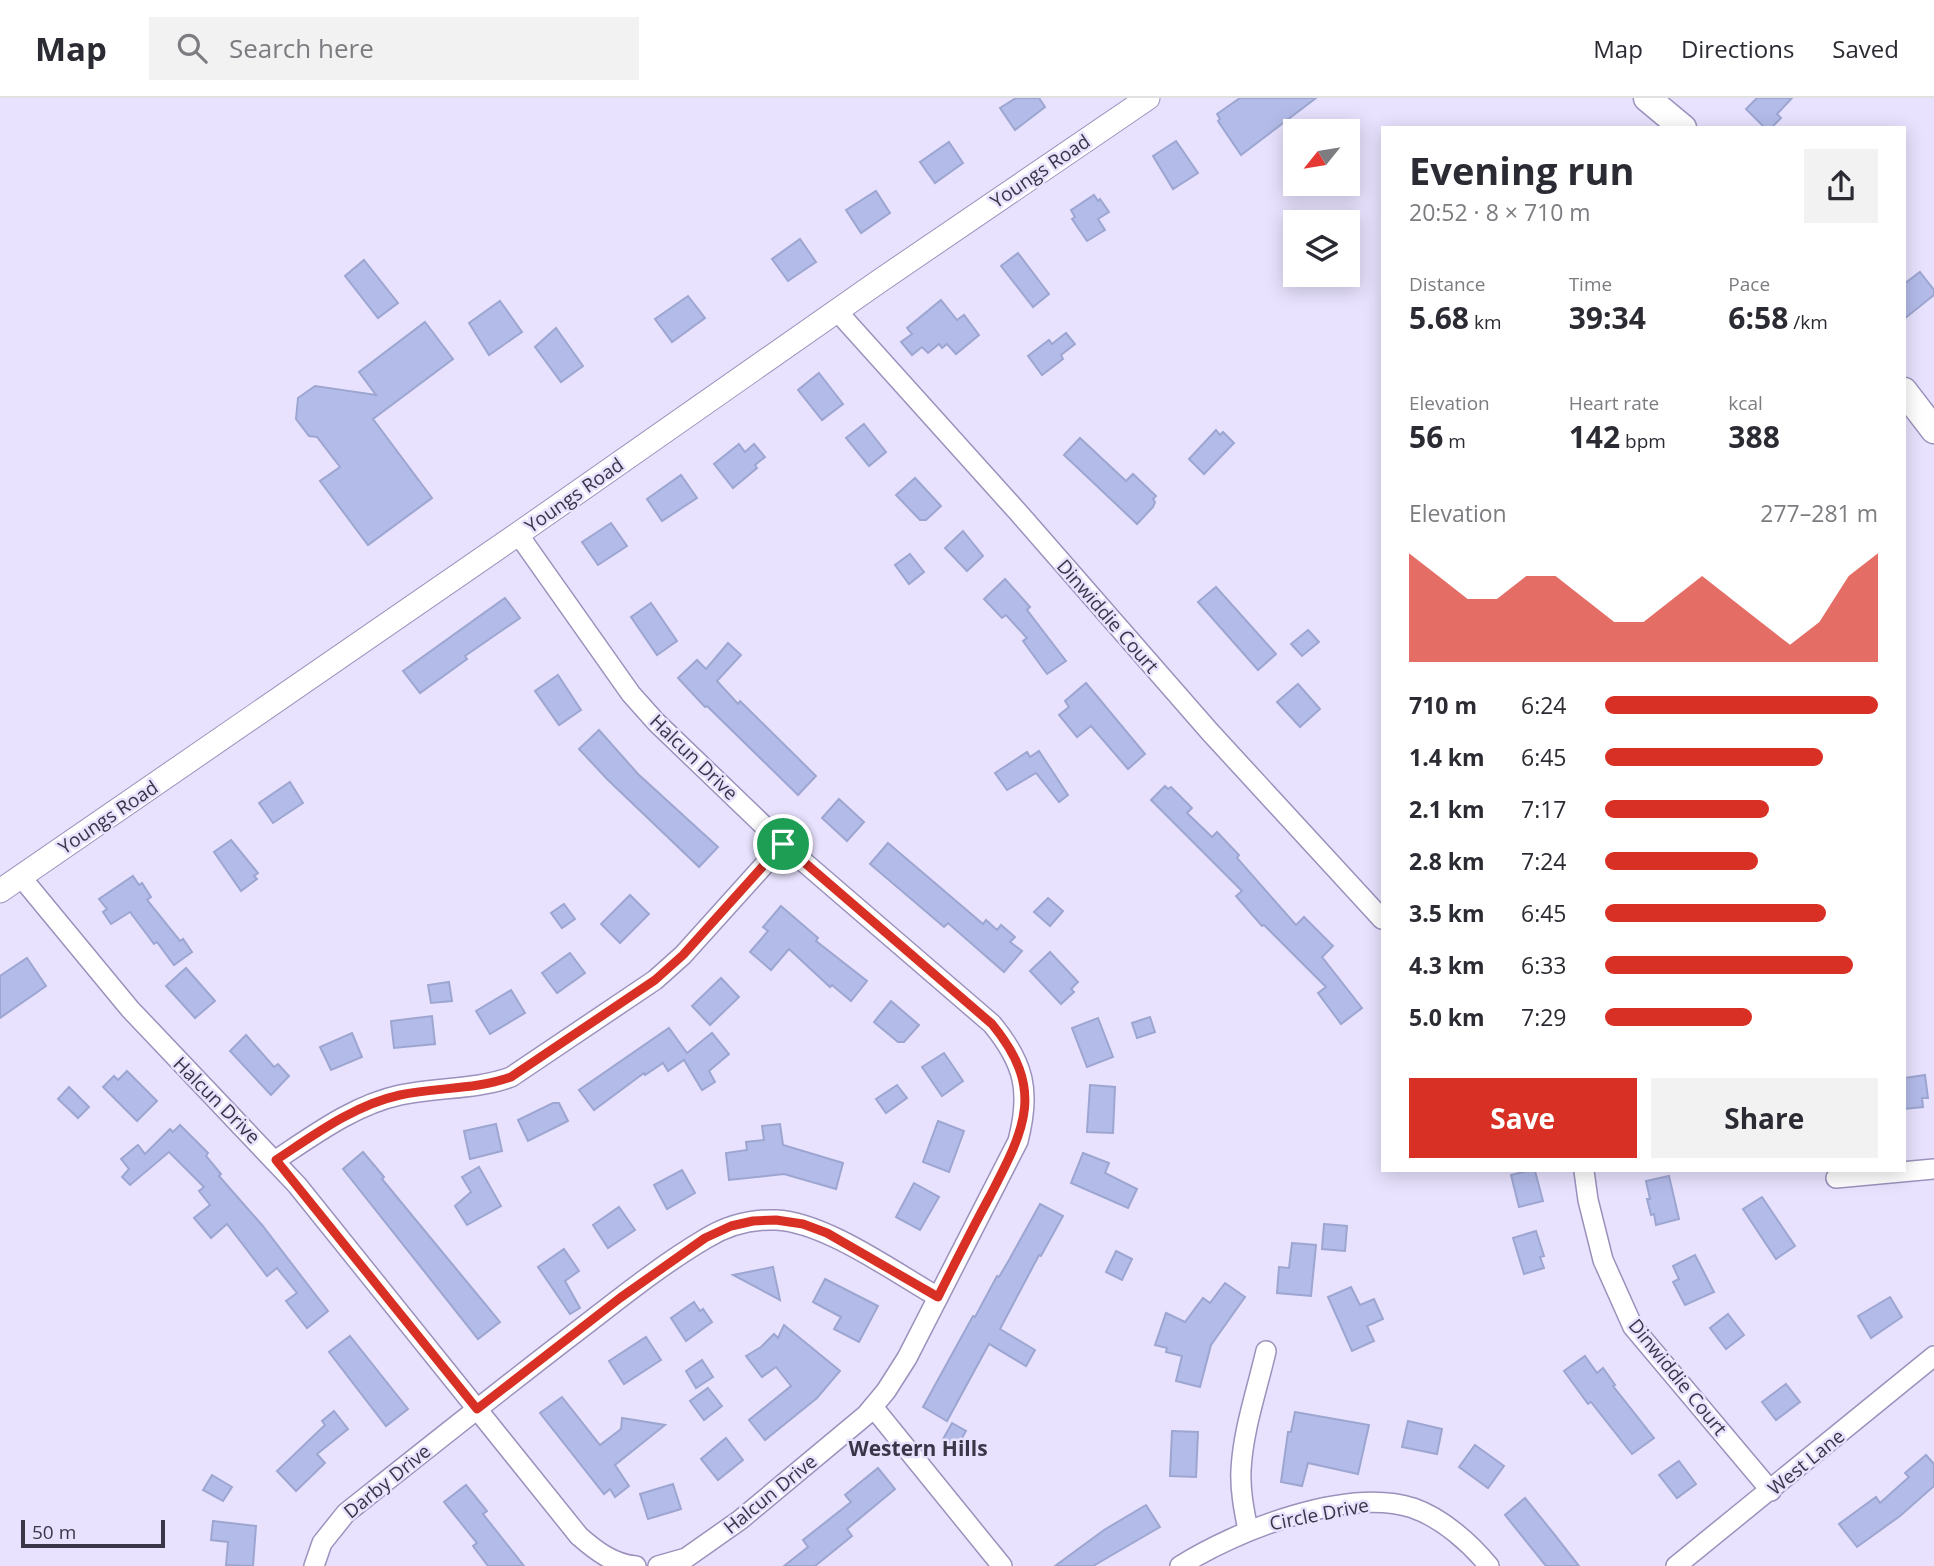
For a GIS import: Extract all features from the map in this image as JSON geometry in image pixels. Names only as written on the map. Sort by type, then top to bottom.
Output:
[{"type":"main road","points":[[1647,98],[1681,126]]},
{"type":"main road","points":[[1906,394],[1934,430]]},
{"type":"street","name":"Youngs Road","points":[[0,891],[1147,98]]},
{"type":"street","name":"Dinwiddie Court","points":[[836,311],[1017,511],[1210,732],[1381,918]]},
{"type":"street","name":"Halcun Drive","points":[[518,534],[631,694],[656,722],[783,844],[992,1024],[1007,1043],[1019,1064],[1023,1078],[1025,1102],[1018,1141],[887,1391],[873,1407],[711,1543],[686,1558],[658,1566]]},
{"type":"street","points":[[276,1160],[324,1128],[396,1096],[489,1084],[521,1071],[655,980],[683,955],[783,844]]},
{"type":"street","name":"Halcun Drive","points":[[21,877],[130,1009],[276,1160],[579,1536],[595,1551],[610,1559],[636,1566]]},
{"type":"street","points":[[1906,1172],[1934,1169]]},
{"type":"street","name":"Dinwiddie Court","points":[[1584,1172],[1603,1260],[1633,1327],[1771,1491]]},
{"type":"street","points":[[1836,1178],[1901,1172]]},
{"type":"street","name":"Darby Drive","points":[[314,1566],[322,1542],[345,1513],[620,1298],[705,1238],[742,1223],[776,1220],[803,1224],[827,1233],[938,1297]]},
{"type":"street","points":[[1248,1530],[1240,1472],[1243,1446],[1266,1351]]},
{"type":"street","name":"West Lane","points":[[1676,1566],[1934,1356]]},
{"type":"street","points":[[873,1407],[1002,1566]]},
{"type":"street","name":"Circle Drive","points":[[1180,1566],[1248,1530],[1281,1519],[1340,1506],[1378,1503],[1417,1509],[1441,1522],[1489,1566]]},
{"type":"building","points":[[1016,98],[1039,98],[1045,107],[1015,130],[1000,108]]},
{"type":"building","points":[[1240,98],[1316,98],[1288,119],[1283,119],[1283,123],[1241,155],[1218,121],[1220,119],[1217,114]]},
{"type":"building","points":[[1757,98],[1792,98],[1777,114],[1781,118],[1773,126],[1763,126],[1746,109]]},
{"type":"building","points":[[1176,141],[1198,173],[1173,189],[1153,156]]},
{"type":"building","points":[[949,142],[963,163],[935,183],[920,162]]},
{"type":"building","points":[[876,191],[890,213],[861,233],[846,210]]},
{"type":"building","points":[[1094,195],[1109,212],[1098,219],[1105,230],[1087,241],[1072,219],[1075,217],[1071,210]]},
{"type":"building","points":[[800,239],[816,262],[788,281],[772,259]]},
{"type":"building","points":[[1018,253],[1049,294],[1033,307],[1001,266]]},
{"type":"building","points":[[364,260],[398,303],[378,318],[345,276]]},
{"type":"building","points":[[1920,272],[1934,290],[1934,295],[1906,317],[1906,282]]},
{"type":"building","points":[[688,296],[705,318],[672,342],[655,319]]},
{"type":"building","points":[[941,300],[957,320],[964,315],[979,335],[956,354],[947,344],[942,348],[939,344],[928,353],[922,347],[912,355],[901,342],[912,334],[907,328]]},
{"type":"building","points":[[500,301],[522,332],[489,355],[469,323]]},
{"type":"building","points":[[425,322],[453,359],[373,419],[432,498],[368,545],[320,481],[340,467],[317,437],[309,436],[296,419],[298,398],[315,386],[376,395],[359,372]]},
{"type":"building","points":[[556,328],[583,366],[561,382],[535,347]]},
{"type":"building","points":[[1066,333],[1075,344],[1061,355],[1063,359],[1042,375],[1028,356],[1049,340],[1052,344]]},
{"type":"building","points":[[819,373],[843,404],[822,420],[798,390]]},
{"type":"building","points":[[864,424],[886,452],[869,466],[846,438]]},
{"type":"building","points":[[1216,430],[1220,435],[1223,432],[1234,443],[1204,474],[1189,459]]},
{"type":"building","points":[[1080,438],[1126,481],[1133,474],[1156,496],[1153,499],[1153,507],[1137,524],[1064,455]]},
{"type":"building","points":[[739,444],[745,452],[754,444],[765,457],[755,465],[757,468],[733,488],[714,464]]},
{"type":"building","points":[[681,475],[697,498],[662,521],[647,499]]},
{"type":"building","points":[[915,478],[941,506],[926,520],[920,520],[896,495]]},
{"type":"building","points":[[611,523],[627,546],[598,565],[582,542]]},
{"type":"building","points":[[963,531],[983,556],[967,571],[945,548]]},
{"type":"building","points":[[910,554],[924,572],[909,584],[895,565]]},
{"type":"building","points":[[1005,579],[1030,607],[1027,610],[1066,661],[1047,674],[1023,641],[1027,638],[1006,615],[1002,618],[984,599]]},
{"type":"building","points":[[1216,587],[1276,654],[1258,670],[1198,602]]},
{"type":"building","points":[[505,598],[520,618],[465,656],[467,659],[420,693],[403,671]]},
{"type":"building","points":[[651,603],[677,641],[657,655],[631,617]]},
{"type":"building","points":[[1308,630],[1319,642],[1302,656],[1291,644]]},
{"type":"building","points":[[728,643],[741,655],[717,681],[816,776],[798,795],[678,678],[697,660],[706,669]]},
{"type":"building","points":[[558,675],[581,710],[559,725],[535,691]]},
{"type":"building","points":[[1086,683],[1145,754],[1128,769],[1091,726],[1077,737],[1059,715],[1069,707],[1065,701]]},
{"type":"building","points":[[1298,684],[1320,709],[1300,727],[1277,702]]},
{"type":"building","points":[[599,730],[638,774],[718,847],[699,867],[579,749]]},
{"type":"building","points":[[1039,751],[1068,795],[1059,802],[1036,773],[1007,790],[995,773],[1027,752],[1030,757]]},
{"type":"building","points":[[290,782],[303,803],[273,823],[259,803]]},
{"type":"building","points":[[1165,786],[1168,789],[1171,787],[1192,808],[1187,813],[1212,837],[1217,832],[1239,855],[1237,858],[1296,925],[1304,917],[1333,946],[1322,957],[1362,1008],[1341,1024],[1318,993],[1326,987],[1264,925],[1262,926],[1236,896],[1242,891],[1151,800]]},
{"type":"building","points":[[839,799],[864,822],[847,841],[822,818]]},
{"type":"building","points":[[231,840],[258,873],[254,876],[257,879],[241,891],[214,852]]},
{"type":"building","points":[[888,843],[983,924],[986,920],[997,930],[1001,925],[1015,937],[1010,942],[1022,951],[1004,972],[948,923],[944,927],[870,864]]},
{"type":"building","points":[[133,876],[139,885],[142,883],[151,897],[147,900],[192,952],[174,965],[130,912],[111,924],[103,912],[107,909],[99,899]]},
{"type":"building","points":[[630,895],[649,914],[620,943],[601,924]]},
{"type":"building","points":[[1048,898],[1063,911],[1050,926],[1034,912]]},
{"type":"building","points":[[564,904],[575,919],[562,928],[551,913]]},
{"type":"building","points":[[781,906],[818,938],[816,941],[867,981],[851,1001],[832,985],[830,987],[789,949],[771,970],[750,952],[768,931],[763,927]]},
{"type":"building","points":[[1050,952],[1078,982],[1071,989],[1074,992],[1061,1004],[1030,971]]},
{"type":"building","points":[[570,953],[585,973],[557,993],[542,973]]},
{"type":"building","points":[[27,958],[46,986],[0,1018],[0,976]]},
{"type":"building","points":[[186,968],[215,1001],[195,1018],[166,986]]},
{"type":"building","points":[[721,978],[739,997],[710,1025],[692,1006]]},
{"type":"building","points":[[449,982],[452,1001],[431,1003],[428,985]]},
{"type":"building","points":[[511,990],[525,1013],[490,1034],[476,1011]]},
{"type":"building","points":[[891,1001],[919,1025],[904,1042],[898,1042],[874,1022]]},
{"type":"building","points":[[432,1016],[435,1044],[394,1048],[391,1021]]},
{"type":"building","points":[[1150,1017],[1155,1032],[1137,1038],[1132,1023]]},
{"type":"building","points":[[1098,1018],[1113,1057],[1087,1067],[1072,1028]]},
{"type":"building","points":[[669,1028],[687,1053],[712,1033],[729,1054],[709,1071],[715,1082],[702,1090],[684,1060],[668,1071],[663,1063],[645,1075],[644,1073],[594,1110],[579,1090]]},
{"type":"building","points":[[352,1033],[362,1057],[331,1070],[320,1047]]},
{"type":"building","points":[[246,1035],[274,1067],[278,1064],[289,1076],[271,1095],[230,1051]]},
{"type":"building","points":[[944,1053],[963,1081],[942,1096],[922,1067]]},
{"type":"building","points":[[127,1071],[157,1101],[137,1121],[103,1087],[114,1076],[118,1080]]},
{"type":"building","points":[[1925,1075],[1928,1098],[1922,1098],[1923,1107],[1906,1109],[1906,1078]]},
{"type":"building","points":[[897,1085],[907,1098],[886,1113],[876,1099]]},
{"type":"building","points":[[1090,1085],[1115,1087],[1113,1133],[1087,1132]]},
{"type":"building","points":[[69,1087],[89,1107],[78,1118],[58,1099]]},
{"type":"building","points":[[553,1103],[559,1103],[568,1121],[528,1141],[518,1120]]},
{"type":"building","points":[[938,1121],[964,1131],[949,1172],[923,1162]]},
{"type":"building","points":[[496,1124],[502,1151],[470,1159],[464,1131]]},
{"type":"building","points":[[780,1124],[783,1145],[843,1163],[836,1189],[784,1174],[729,1180],[726,1153],[747,1150],[746,1142],[764,1140],[762,1126]]},
{"type":"building","points":[[180,1125],[208,1153],[206,1156],[221,1174],[219,1176],[262,1225],[328,1311],[307,1328],[286,1301],[297,1293],[277,1268],[267,1276],[227,1224],[211,1238],[194,1218],[210,1205],[199,1191],[204,1187],[169,1152],[130,1185],[122,1177],[129,1169],[121,1159],[138,1145],[145,1154],[170,1129],[173,1132]]},
{"type":"building","points":[[363,1152],[384,1177],[382,1179],[500,1322],[478,1339],[343,1169]]},
{"type":"building","points":[[1083,1153],[1109,1163],[1105,1173],[1137,1189],[1128,1208],[1071,1183]]},
{"type":"building","points":[[479,1167],[501,1206],[467,1225],[455,1206],[471,1192],[462,1177]]},
{"type":"building","points":[[682,1170],[695,1193],[667,1209],[654,1185]]},
{"type":"building","points":[[1535,1172],[1543,1201],[1519,1207],[1511,1175]]},
{"type":"building","points":[[1669,1176],[1679,1219],[1656,1225],[1647,1199],[1650,1199],[1646,1181]]},
{"type":"building","points":[[914,1183],[939,1197],[920,1230],[896,1217]]},
{"type":"building","points":[[1762,1197],[1795,1246],[1776,1259],[1743,1209]]},
{"type":"building","points":[[1040,1204],[1063,1216],[1000,1329],[1035,1350],[1026,1366],[989,1344],[947,1421],[923,1407],[973,1316],[975,1317],[997,1276],[999,1277]]},
{"type":"building","points":[[619,1207],[635,1230],[608,1248],[593,1225]]},
{"type":"building","points":[[1324,1224],[1347,1226],[1345,1251],[1322,1249]]},
{"type":"building","points":[[1536,1231],[1544,1256],[1540,1257],[1544,1268],[1524,1274],[1513,1238]]},
{"type":"building","points":[[1292,1243],[1316,1245],[1311,1296],[1277,1293],[1279,1267],[1289,1268]]},
{"type":"building","points":[[564,1249],[579,1271],[565,1281],[580,1308],[570,1314],[538,1267]]},
{"type":"building","points":[[1116,1251],[1132,1259],[1122,1280],[1106,1272]]},
{"type":"building","points":[[1695,1255],[1714,1292],[1685,1305],[1673,1282],[1679,1279],[1673,1266]]},
{"type":"building","points":[[773,1267],[780,1300],[733,1275]]},
{"type":"building","points":[[825,1279],[878,1306],[859,1342],[834,1329],[841,1317],[813,1302]]},
{"type":"building","points":[[1225,1283],[1245,1297],[1211,1345],[1200,1387],[1176,1381],[1182,1356],[1166,1352],[1167,1348],[1155,1345],[1166,1313],[1185,1322],[1203,1298],[1210,1303]]},
{"type":"building","points":[[1351,1287],[1360,1305],[1374,1299],[1383,1319],[1367,1326],[1374,1341],[1352,1351],[1328,1297]]},
{"type":"building","points":[[1890,1297],[1902,1317],[1871,1338],[1858,1316]]},
{"type":"building","points":[[694,1302],[712,1322],[686,1341],[671,1318]]},
{"type":"building","points":[[1728,1314],[1744,1335],[1726,1349],[1710,1328]]},
{"type":"building","points":[[784,1325],[840,1371],[817,1398],[765,1440],[749,1420],[791,1386],[776,1367],[762,1377],[746,1356],[761,1347],[774,1334],[778,1338]]},
{"type":"building","points":[[350,1336],[408,1409],[386,1426],[329,1352]]},
{"type":"building","points":[[646,1337],[661,1360],[624,1384],[609,1361]]},
{"type":"building","points":[[1585,1356],[1597,1373],[1603,1368],[1615,1385],[1613,1386],[1654,1438],[1632,1454],[1591,1402],[1588,1404],[1564,1371]]},
{"type":"building","points":[[702,1360],[713,1377],[696,1388],[686,1371]]},
{"type":"building","points":[[1786,1384],[1800,1402],[1776,1420],[1762,1402]]},
{"type":"building","points":[[708,1388],[722,1406],[704,1420],[690,1401]]},
{"type":"building","points":[[562,1397],[600,1445],[621,1429],[622,1418],[665,1425],[615,1465],[629,1486],[615,1497],[610,1489],[604,1494],[540,1413]]},
{"type":"building","points":[[334,1411],[348,1429],[317,1454],[325,1463],[296,1491],[277,1471],[325,1425],[322,1421]]},
{"type":"building","points":[[1295,1412],[1369,1425],[1358,1474],[1308,1463],[1302,1486],[1281,1482],[1288,1432],[1291,1432]]},
{"type":"building","points":[[1408,1421],[1442,1429],[1437,1454],[1402,1447]]},
{"type":"building","points":[[952,1423],[966,1431],[957,1447],[943,1439]]},
{"type":"building","points":[[1172,1431],[1198,1432],[1196,1477],[1170,1476]]},
{"type":"building","points":[[726,1438],[743,1460],[718,1480],[701,1459]]},
{"type":"building","points":[[1475,1445],[1504,1466],[1488,1488],[1459,1467]]},
{"type":"building","points":[[1926,1455],[1934,1464],[1934,1486],[1900,1516],[1857,1547],[1839,1524],[1876,1497],[1880,1503],[1909,1477],[1905,1473]]},
{"type":"building","points":[[1679,1461],[1696,1484],[1677,1498],[1659,1475]]},
{"type":"building","points":[[878,1468],[895,1489],[847,1529],[852,1536],[815,1566],[784,1566],[808,1547],[803,1540],[851,1502],[845,1495]]},
{"type":"building","points":[[212,1475],[232,1487],[223,1501],[203,1490]]},
{"type":"building","points":[[673,1484],[681,1509],[648,1519],[640,1494]]},
{"type":"building","points":[[466,1485],[487,1511],[483,1514],[524,1566],[488,1566],[473,1546],[477,1543],[444,1502]]},
{"type":"building","points":[[1525,1498],[1579,1566],[1546,1566],[1505,1515]]},
{"type":"building","points":[[1146,1505],[1160,1527],[1093,1566],[1055,1566],[1104,1530]]},
{"type":"building","points":[[213,1521],[256,1526],[253,1566],[226,1565],[228,1542],[211,1540]]},
{"type":"district","name":"Western Hills","points":[[918,1449]]},
{"type":"route","points":[[783,844],[992,1024],[1019,1064],[1025,1102],[1018,1141],[938,1297],[827,1233],[803,1224],[776,1220],[731,1226],[705,1238],[620,1298],[477,1409],[276,1160],[324,1128],[362,1108],[396,1096],[471,1087],[511,1077],[655,980],[683,955],[783,844]]}]
